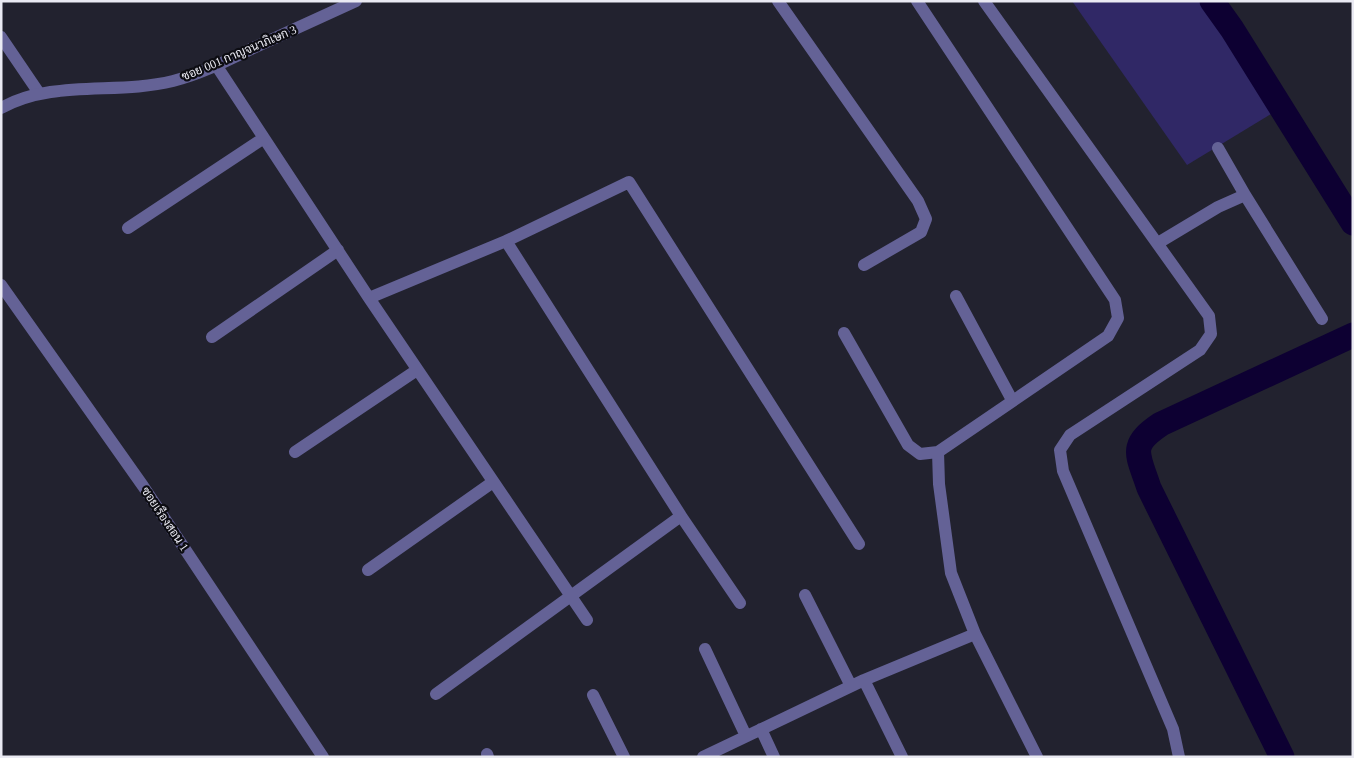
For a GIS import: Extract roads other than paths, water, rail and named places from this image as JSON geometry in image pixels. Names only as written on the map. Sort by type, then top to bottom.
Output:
[{"type":"street","name":"ซอย 001 กาญจนาภิเษก 3","points":[[1,108],[14,101],[39,93],[173,81],[216,65],[356,1]]},
{"type":"street","points":[[778,1],[918,201],[926,218],[920,232],[864,265]]},
{"type":"street","points":[[844,333],[908,445],[920,454],[938,452],[1108,336],[1118,318],[1116,300],[917,1]]},
{"type":"street","points":[[984,1],[1209,316],[1211,334],[1200,350],[1070,435],[1060,450],[1063,471],[1173,729],[1179,757]]},
{"type":"street","points":[[1,37],[39,93]]},
{"type":"street","points":[[216,65],[369,298],[586,620]]},
{"type":"street","points":[[128,228],[264,138]]},
{"type":"street","points":[[1218,148],[1322,319]]},
{"type":"street","points":[[369,298],[506,241],[629,182],[859,544]]},
{"type":"street","points":[[1158,244],[1218,208],[1245,195]]},
{"type":"street","points":[[506,241],[681,516],[740,603]]},
{"type":"street","points":[[212,337],[338,250]]},
{"type":"street","name":"ซอยเรืองสอน 1","points":[[1,286],[143,486],[323,757]]},
{"type":"street","points":[[956,296],[1012,400]]},
{"type":"street","points":[[295,452],[417,370]]},
{"type":"street","points":[[938,452],[938,484],[952,573],[975,634],[1037,757]]},
{"type":"street","points":[[368,570],[493,482]]},
{"type":"street","points":[[436,694],[681,516]]},
{"type":"street","points":[[805,595],[851,686]]},
{"type":"street","points":[[703,757],[864,680],[975,634]]},
{"type":"street","points":[[705,649],[746,736]]},
{"type":"street","points":[[864,680],[902,757]]},
{"type":"street","points":[[593,695],[624,757]]},
{"type":"street","points":[[761,729],[774,757]]},
{"type":"waterway","points":[[1212,1],[1232,29],[1353,223]]},
{"type":"waterway","points":[[1282,757],[1149,488],[1138,452],[1144,438],[1161,424],[1353,335]]}]
